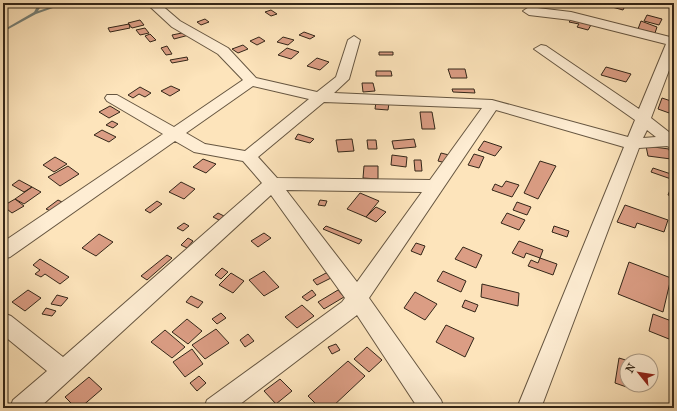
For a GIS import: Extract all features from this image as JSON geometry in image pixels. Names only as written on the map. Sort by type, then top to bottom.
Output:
[{"type":"street","points":[[152,3],[176,24],[223,51],[250,81],[319,97],[492,104],[633,144],[672,142]]},
{"type":"street","points":[[529,11],[571,16],[674,41],[529,408]]},
{"type":"street","points":[[248,157],[342,79],[354,40]]},
{"type":"street","points":[[541,49],[643,119],[672,142]]},
{"type":"street","points":[[3,252],[250,81]]},
{"type":"street","points":[[112,98],[200,148],[248,157],[272,184],[357,298],[432,408]]},
{"type":"street","points":[[216,408],[350,308],[492,104]]},
{"type":"street","points":[[22,408],[272,184],[435,186]]},
{"type":"street","points":[[3,322],[64,371]]},
{"type":"building","points":[[614,4],[625,6],[623,10],[612,7]]},
{"type":"building","points":[[271,10],[277,14],[271,16],[265,12]]},
{"type":"building","points":[[647,15],[662,19],[659,25],[644,21]]},
{"type":"building","points":[[205,19],[209,22],[201,25],[197,22]]},
{"type":"building","points":[[140,20],[144,25],[132,28],[128,23]]},
{"type":"building","points":[[571,20],[591,25],[588,30],[577,27],[579,24],[569,22]]},
{"type":"building","points":[[641,21],[657,27],[655,33],[638,29]]},
{"type":"building","points":[[129,24],[130,28],[110,32],[108,28]]},
{"type":"building","points":[[145,28],[149,33],[140,35],[136,30]]},
{"type":"building","points":[[187,32],[189,35],[174,39],[172,35]]},
{"type":"building","points":[[304,32],[315,36],[310,39],[299,35]]},
{"type":"building","points":[[150,34],[156,40],[150,42],[145,36]]},
{"type":"building","points":[[259,37],[265,41],[257,45],[250,41]]},
{"type":"building","points":[[283,37],[294,40],[288,45],[277,42]]},
{"type":"building","points":[[243,45],[248,49],[238,53],[232,49]]},
{"type":"building","points":[[167,46],[172,54],[166,55],[161,48]]},
{"type":"building","points":[[287,48],[299,52],[291,59],[278,55]]},
{"type":"building","points":[[379,52],[393,52],[393,55],[379,55]]},
{"type":"building","points":[[187,57],[188,60],[172,63],[170,60]]},
{"type":"building","points":[[317,58],[329,62],[320,70],[307,66]]},
{"type":"building","points":[[606,67],[631,74],[626,82],[601,75]]},
{"type":"building","points":[[448,69],[465,69],[467,78],[451,78]]},
{"type":"building","points":[[376,71],[391,71],[392,76],[376,76]]},
{"type":"building","points":[[362,83],[373,83],[375,91],[363,92]]},
{"type":"building","points":[[171,86],[180,90],[170,96],[161,91]]},
{"type":"building","points":[[140,87],[151,93],[145,97],[139,94],[133,98],[128,95]]},
{"type":"building","points":[[452,89],[474,89],[475,93],[453,92]]},
{"type":"building","points":[[662,98],[674,102],[672,114],[658,109]]},
{"type":"building","points":[[376,102],[389,103],[388,110],[375,109]]},
{"type":"building","points":[[110,106],[120,112],[109,118],[99,112]]},
{"type":"building","points":[[420,112],[432,112],[435,129],[422,129]]},
{"type":"building","points":[[112,121],[118,124],[113,128],[106,125]]},
{"type":"building","points":[[102,130],[116,137],[109,142],[94,135]]},
{"type":"building","points":[[298,134],[314,139],[310,143],[295,139]]},
{"type":"building","points":[[352,139],[354,151],[338,152],[336,140]]},
{"type":"building","points":[[414,139],[416,147],[394,149],[392,141]]},
{"type":"building","points":[[367,140],[376,140],[377,149],[368,149]]},
{"type":"building","points":[[484,141],[502,147],[495,156],[478,150]]},
{"type":"building","points":[[646,146],[669,149],[671,159],[648,156]]},
{"type":"building","points":[[441,153],[449,155],[446,163],[438,161]]},
{"type":"building","points":[[474,154],[484,157],[479,168],[468,165]]},
{"type":"building","points":[[392,155],[407,157],[406,167],[391,165]]},
{"type":"building","points":[[55,157],[67,164],[54,172],[43,165]]},
{"type":"building","points":[[203,159],[216,164],[206,173],[193,167]]},
{"type":"building","points":[[414,160],[421,160],[422,171],[415,171]]},
{"type":"building","points":[[540,161],[556,166],[538,199],[524,193]]},
{"type":"building","points":[[68,166],[79,174],[60,186],[48,177]]},
{"type":"building","points":[[364,166],[378,166],[378,179],[363,178]]},
{"type":"building","points":[[653,168],[674,175],[674,180],[651,172]]},
{"type":"building","points":[[19,180],[32,187],[24,192],[12,185]]},
{"type":"building","points":[[674,180],[674,197],[668,195]]},
{"type":"building","points":[[506,181],[519,185],[512,197],[492,190],[495,184],[502,187]]},
{"type":"building","points":[[181,182],[195,189],[184,199],[169,192]]},
{"type":"building","points":[[32,187],[41,192],[24,204],[15,199]]},
{"type":"building","points":[[360,193],[379,201],[366,217],[347,209]]},
{"type":"building","points":[[15,199],[24,206],[12,213],[3,206]]},
{"type":"building","points":[[58,200],[64,203],[53,212],[46,209]]},
{"type":"building","points":[[320,200],[327,201],[325,206],[318,205]]},
{"type":"building","points":[[157,201],[162,204],[150,213],[145,210]]},
{"type":"building","points":[[517,202],[531,207],[527,215],[513,210]]},
{"type":"building","points":[[625,205],[668,220],[664,232],[637,223],[635,228],[617,222]]},
{"type":"building","points":[[376,207],[386,212],[376,222],[366,217]]},
{"type":"building","points":[[218,213],[224,216],[219,220],[213,217]]},
{"type":"building","points":[[507,213],[525,220],[519,230],[501,223]]},
{"type":"building","points":[[184,223],[189,226],[183,231],[177,228]]},
{"type":"building","points":[[326,226],[362,240],[359,244],[323,229]]},
{"type":"building","points":[[554,226],[569,231],[567,237],[552,232]]},
{"type":"building","points":[[264,233],[271,238],[258,247],[251,241]]},
{"type":"building","points":[[99,234],[113,242],[96,256],[82,248]]},
{"type":"building","points":[[188,238],[193,241],[187,248],[181,245]]},
{"type":"building","points":[[519,241],[543,250],[540,258],[526,253],[524,258],[512,253]]},
{"type":"building","points":[[416,243],[425,246],[421,255],[411,251]]},
{"type":"building","points":[[463,247],[482,255],[476,268],[455,259]]},
{"type":"building","points":[[167,255],[172,258],[147,280],[141,276]]},
{"type":"building","points":[[540,258],[557,264],[553,275],[528,266],[531,260],[538,263]]},
{"type":"building","points":[[40,259],[69,277],[60,284],[45,274],[41,277],[35,274],[40,270],[33,265]]},
{"type":"building","points":[[629,262],[671,278],[663,312],[618,294]]},
{"type":"building","points":[[222,268],[228,272],[221,279],[215,275]]},
{"type":"building","points":[[264,271],[279,287],[264,296],[249,280]]},
{"type":"building","points":[[443,271],[466,281],[461,292],[437,281]]},
{"type":"building","points":[[231,273],[244,281],[233,293],[219,285]]},
{"type":"building","points":[[326,273],[331,278],[317,285],[313,280]]},
{"type":"building","points":[[482,284],[519,293],[518,306],[481,297]]},
{"type":"building","points":[[28,290],[41,298],[25,311],[12,302]]},
{"type":"building","points":[[312,290],[316,295],[307,301],[302,297]]},
{"type":"building","points":[[338,290],[344,297],[324,309],[318,302]]},
{"type":"building","points":[[415,292],[437,304],[425,320],[404,308]]},
{"type":"building","points":[[57,295],[68,298],[61,306],[51,304]]},
{"type":"building","points":[[191,296],[203,302],[198,308],[186,302]]},
{"type":"building","points":[[465,300],[478,305],[475,312],[462,307]]},
{"type":"building","points":[[302,305],[314,316],[297,328],[285,317]]},
{"type":"building","points":[[46,308],[56,311],[52,316],[42,314]]},
{"type":"building","points":[[221,313],[226,318],[217,324],[212,319]]},
{"type":"building","points":[[653,314],[674,322],[674,341],[649,331]]},
{"type":"building","points":[[187,319],[202,331],[188,344],[172,332]]},
{"type":"building","points":[[446,325],[474,338],[465,357],[436,342]]},
{"type":"building","points":[[216,329],[229,343],[205,359],[192,345]]},
{"type":"building","points":[[165,330],[185,347],[172,358],[151,342]]},
{"type":"building","points":[[248,334],[254,341],[245,347],[240,340]]},
{"type":"building","points":[[336,344],[340,350],[332,354],[328,347]]},
{"type":"building","points":[[367,347],[382,360],[369,372],[354,359]]},
{"type":"building","points":[[192,349],[203,364],[185,377],[173,362]]},
{"type":"building","points":[[619,358],[619,384],[615,383]]},
{"type":"building","points":[[348,361],[365,376],[331,408],[320,408],[308,396]]},
{"type":"building","points":[[199,376],[206,383],[197,391],[190,383]]},
{"type":"building","points":[[89,377],[102,389],[80,408],[76,408],[65,397]]},
{"type":"building","points":[[280,379],[292,391],[276,404],[264,391]]},
{"type":"waterway","points":[[35,13],[41,3]]},
{"type":"waterway","points":[[35,13],[65,3]]},
{"type":"waterway","points":[[3,31],[35,13]]}]
